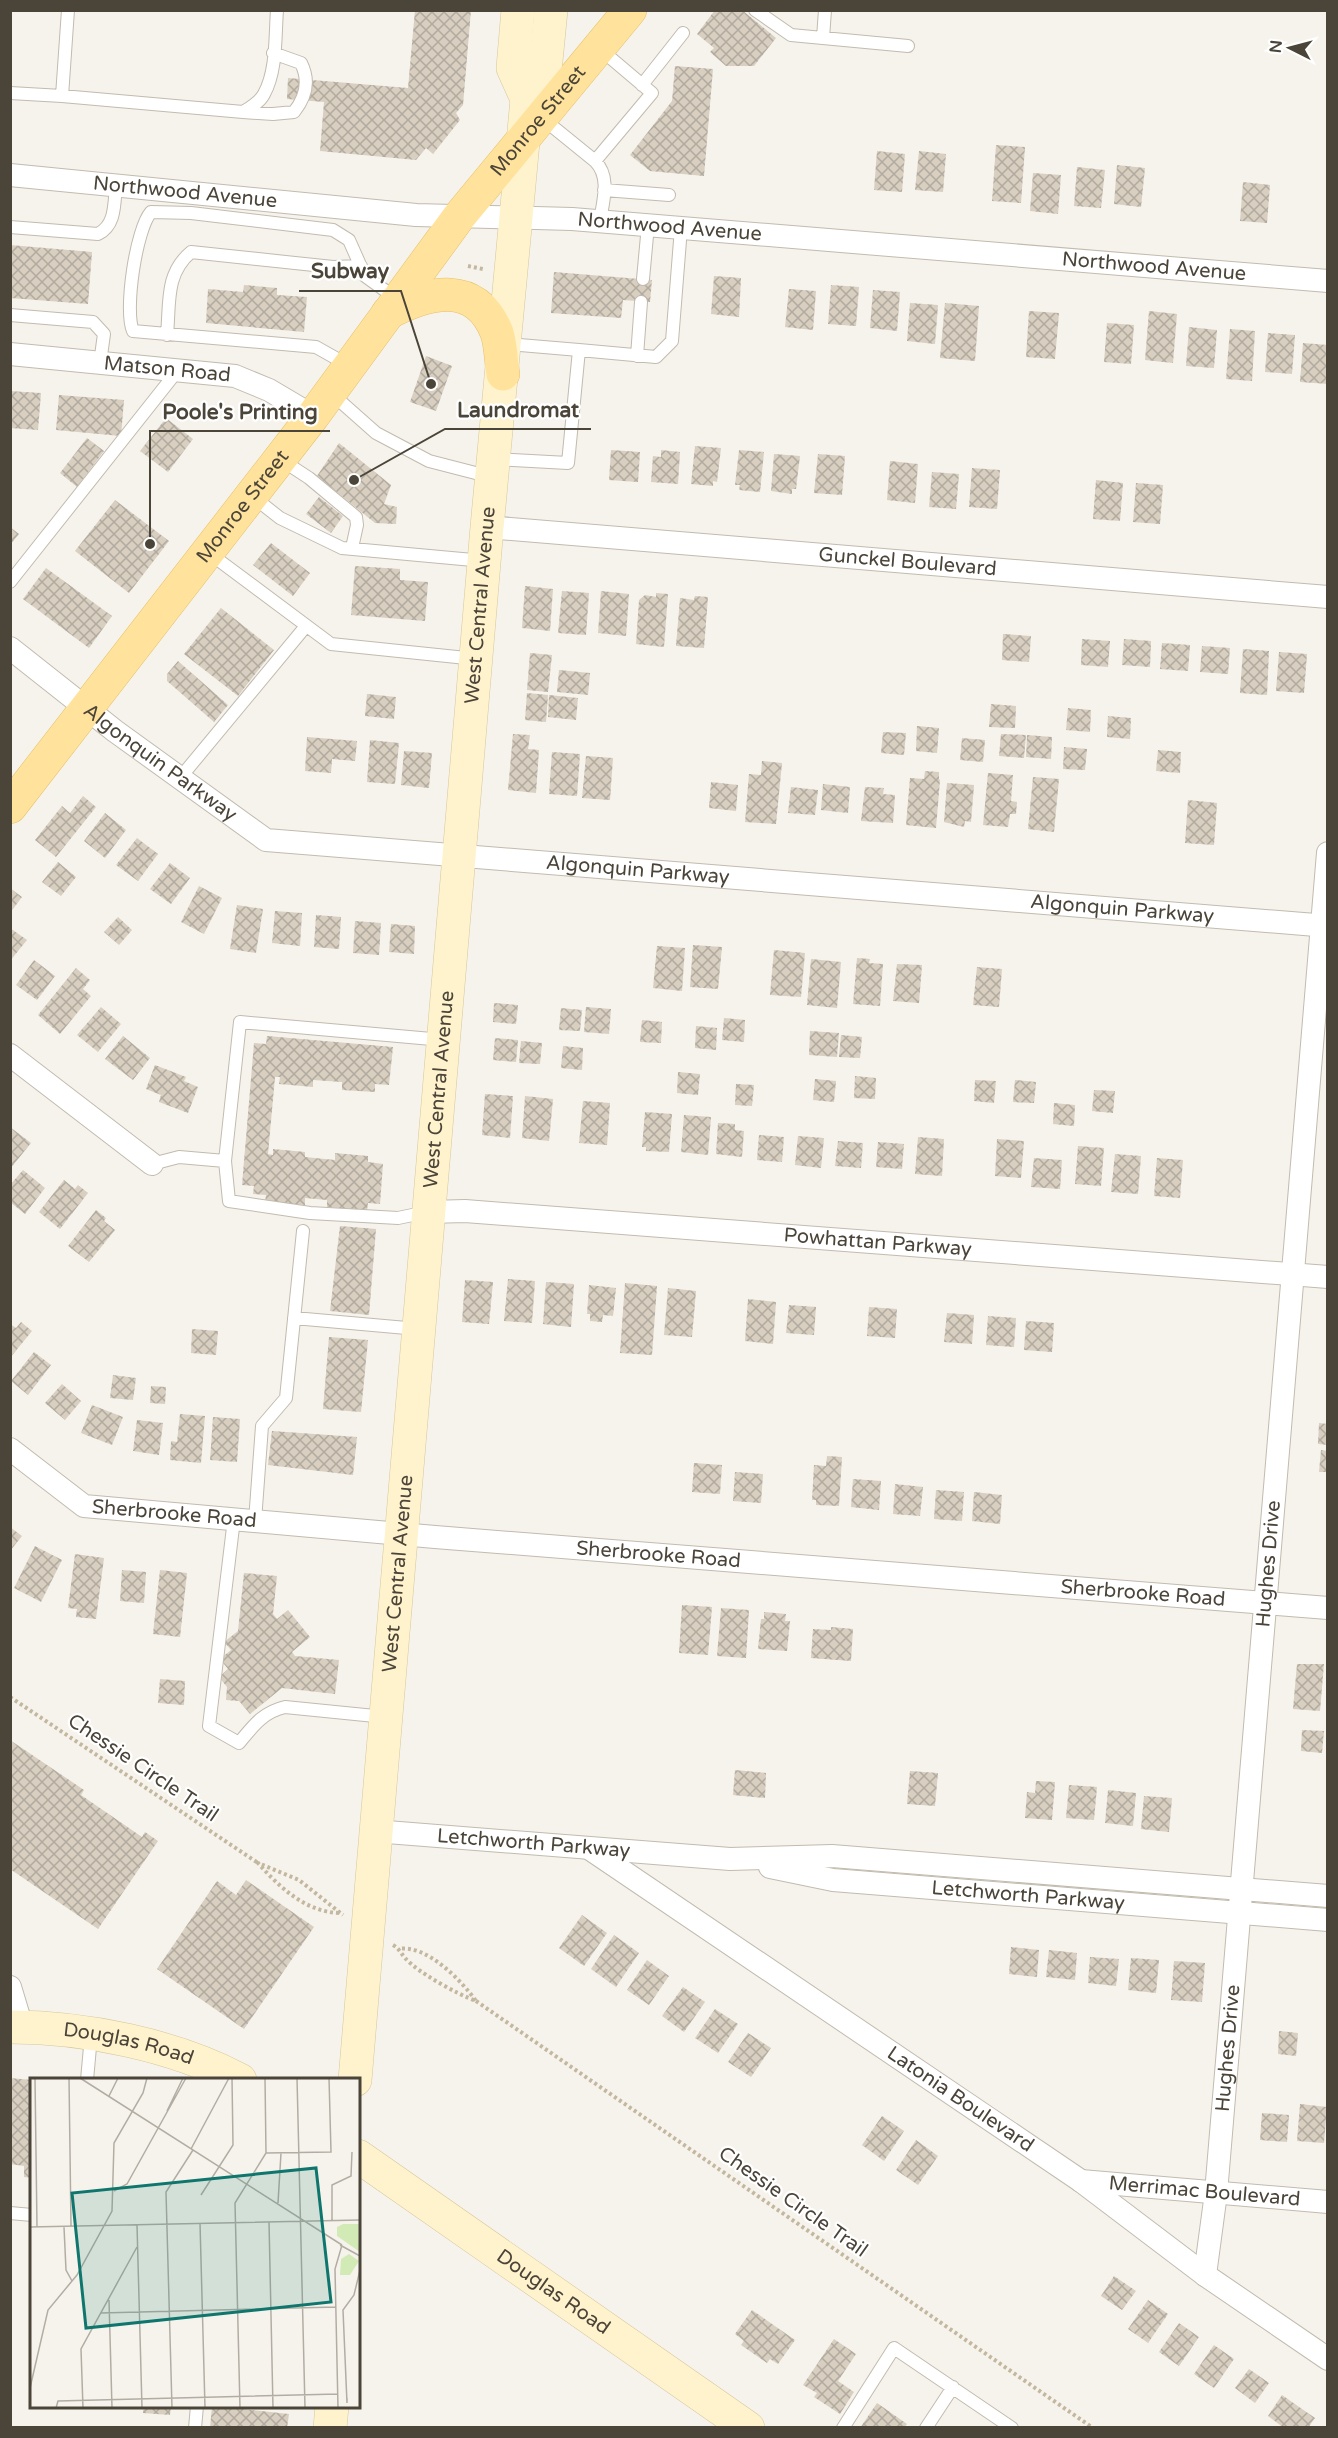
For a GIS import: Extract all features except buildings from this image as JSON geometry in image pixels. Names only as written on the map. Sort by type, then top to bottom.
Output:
[{"type":"main road","name":"West Central Avenue","points":[[518,10],[513,68],[531,120]]},
{"type":"main road","name":"West Central Avenue","points":[[355,2078],[353,1921],[374,1832],[493,468],[517,219],[531,120],[545,70],[551,10]]},
{"type":"main road","name":"Monroe Street","points":[[10,807],[88,709],[350,366],[531,120],[599,49],[630,10]]},
{"type":"main road","points":[[393,307],[429,297],[456,294],[465,297],[487,314],[497,334],[504,359]]},
{"type":"main road","name":"Douglas Road","points":[[16,2027],[91,2035],[186,2055],[211,2064],[238,2078]]},
{"type":"main road","name":"Douglas Road","points":[[360,2157],[748,2427]]},
{"type":"main road","points":[[330,2427],[332,2408]]},
{"type":"street","name":"Northwood Avenue","points":[[10,175],[271,200],[297,205],[458,218],[600,221],[1328,281]]},
{"type":"street","name":"Matson Road","points":[[10,354],[235,375],[269,390],[321,404]]},
{"type":"street","name":"Gunckel Boulevard","points":[[488,527],[1328,597]]},
{"type":"street","name":"Algonquin Parkway","points":[[10,648],[88,709],[266,840],[1325,926]]},
{"type":"street","name":"Hughes Drive","points":[[1205,2275],[1216,2193],[1291,1274],[1325,926],[1328,853]]},
{"type":"street","points":[[10,1055],[152,1164]]},
{"type":"street","name":"Powhattan Parkway","points":[[429,1212],[465,1211],[1328,1277]]},
{"type":"street","name":"Sherbrooke Road","points":[[10,1449],[84,1506],[1328,1608]]},
{"type":"street","name":"Letchworth Parkway","points":[[374,1832],[730,1859],[832,1856],[1328,1896]]},
{"type":"street","name":"Latonia Boulevard","points":[[588,1848],[1081,2181],[1205,2275],[1328,2359]]},
{"type":"street","name":"Letchworth Parkway","points":[[730,1859],[833,1880],[1328,1920]]},
{"type":"street","points":[[10,1987],[16,2027]]},
{"type":"street","name":"Merrimac Boulevard","points":[[1081,2181],[1328,2202]]},
{"type":"lane","points":[[62,96],[68,10]]},
{"type":"lane","points":[[243,112],[255,105],[264,94],[271,73],[277,10]]},
{"type":"lane","points":[[755,10],[791,35],[908,46]]},
{"type":"lane","points":[[772,10],[778,28]]},
{"type":"lane","points":[[823,38],[825,10]]},
{"type":"lane","points":[[642,85],[683,33]]},
{"type":"lane","points":[[595,161],[652,93],[599,49]]},
{"type":"lane","points":[[10,93],[243,112],[273,114],[294,112],[304,100],[305,72],[301,63],[273,53]]},
{"type":"lane","points":[[531,120],[595,161],[603,169],[604,190],[600,221]]},
{"type":"lane","points":[[10,227],[98,234],[112,223],[116,185]]},
{"type":"lane","points":[[604,190],[669,195]]},
{"type":"lane","points":[[350,366],[316,347],[133,331],[129,321],[138,242],[146,218],[151,212],[191,213],[333,230],[349,240],[365,276],[393,307]]},
{"type":"lane","points":[[643,279],[648,225]]},
{"type":"lane","points":[[504,359],[579,350],[656,357],[672,341],[681,228]]},
{"type":"lane","points":[[167,335],[172,278],[180,261],[191,252],[333,267],[361,266]]},
{"type":"lane","points":[[637,356],[641,302]]},
{"type":"lane","points":[[10,315],[93,322],[104,334],[100,363]]},
{"type":"lane","points":[[321,404],[429,461],[493,468],[568,463],[579,350]]},
{"type":"lane","points":[[10,582],[178,370]]},
{"type":"lane","points":[[279,459],[309,478],[356,517],[357,525],[352,548]]},
{"type":"lane","points":[[252,495],[280,518],[342,548],[485,561]]},
{"type":"lane","points":[[208,552],[331,644],[477,659]]},
{"type":"lane","points":[[180,778],[306,626]]},
{"type":"lane","points":[[429,1212],[398,1218],[310,1213],[248,1206],[229,1201],[225,1161],[240,1022],[444,1041]]},
{"type":"lane","points":[[152,1164],[179,1157],[225,1161]]},
{"type":"lane","points":[[303,1231],[286,1398],[262,1426],[209,1726],[238,1743],[262,1716],[272,1710],[285,1707],[385,1717]]},
{"type":"lane","points":[[294,1318],[418,1329]]},
{"type":"lane","points":[[87,2078],[91,2035]]},
{"type":"lane","points":[[10,2214],[30,2215]]},
{"type":"lane","points":[[843,2427],[894,2348],[1012,2427]]},
{"type":"lane","points":[[926,2427],[953,2388]]},
{"type":"lane","points":[[195,2427],[197,2408]]},
{"type":"path","points":[[468,266],[483,269]]},
{"type":"path","name":"Chessie Circle Trail","points":[[10,1697],[258,1863],[300,1880],[353,1921],[399,1949],[405,1959],[456,1993],[476,2001],[1093,2427]]},
{"type":"path","name":"Chessie Circle Trail","points":[[258,1863],[278,1885],[290,1894],[314,1908],[353,1921]]},
{"type":"path","name":"Chessie Circle Trail","points":[[399,1949],[411,1947],[423,1953],[446,1969],[476,2001]]},
{"type":"place","name":"Subway","points":[[431,384]]},
{"type":"place","name":"Laundromat","points":[[354,480]]},
{"type":"place","name":"Poole's Printing","points":[[150,544]]}]
